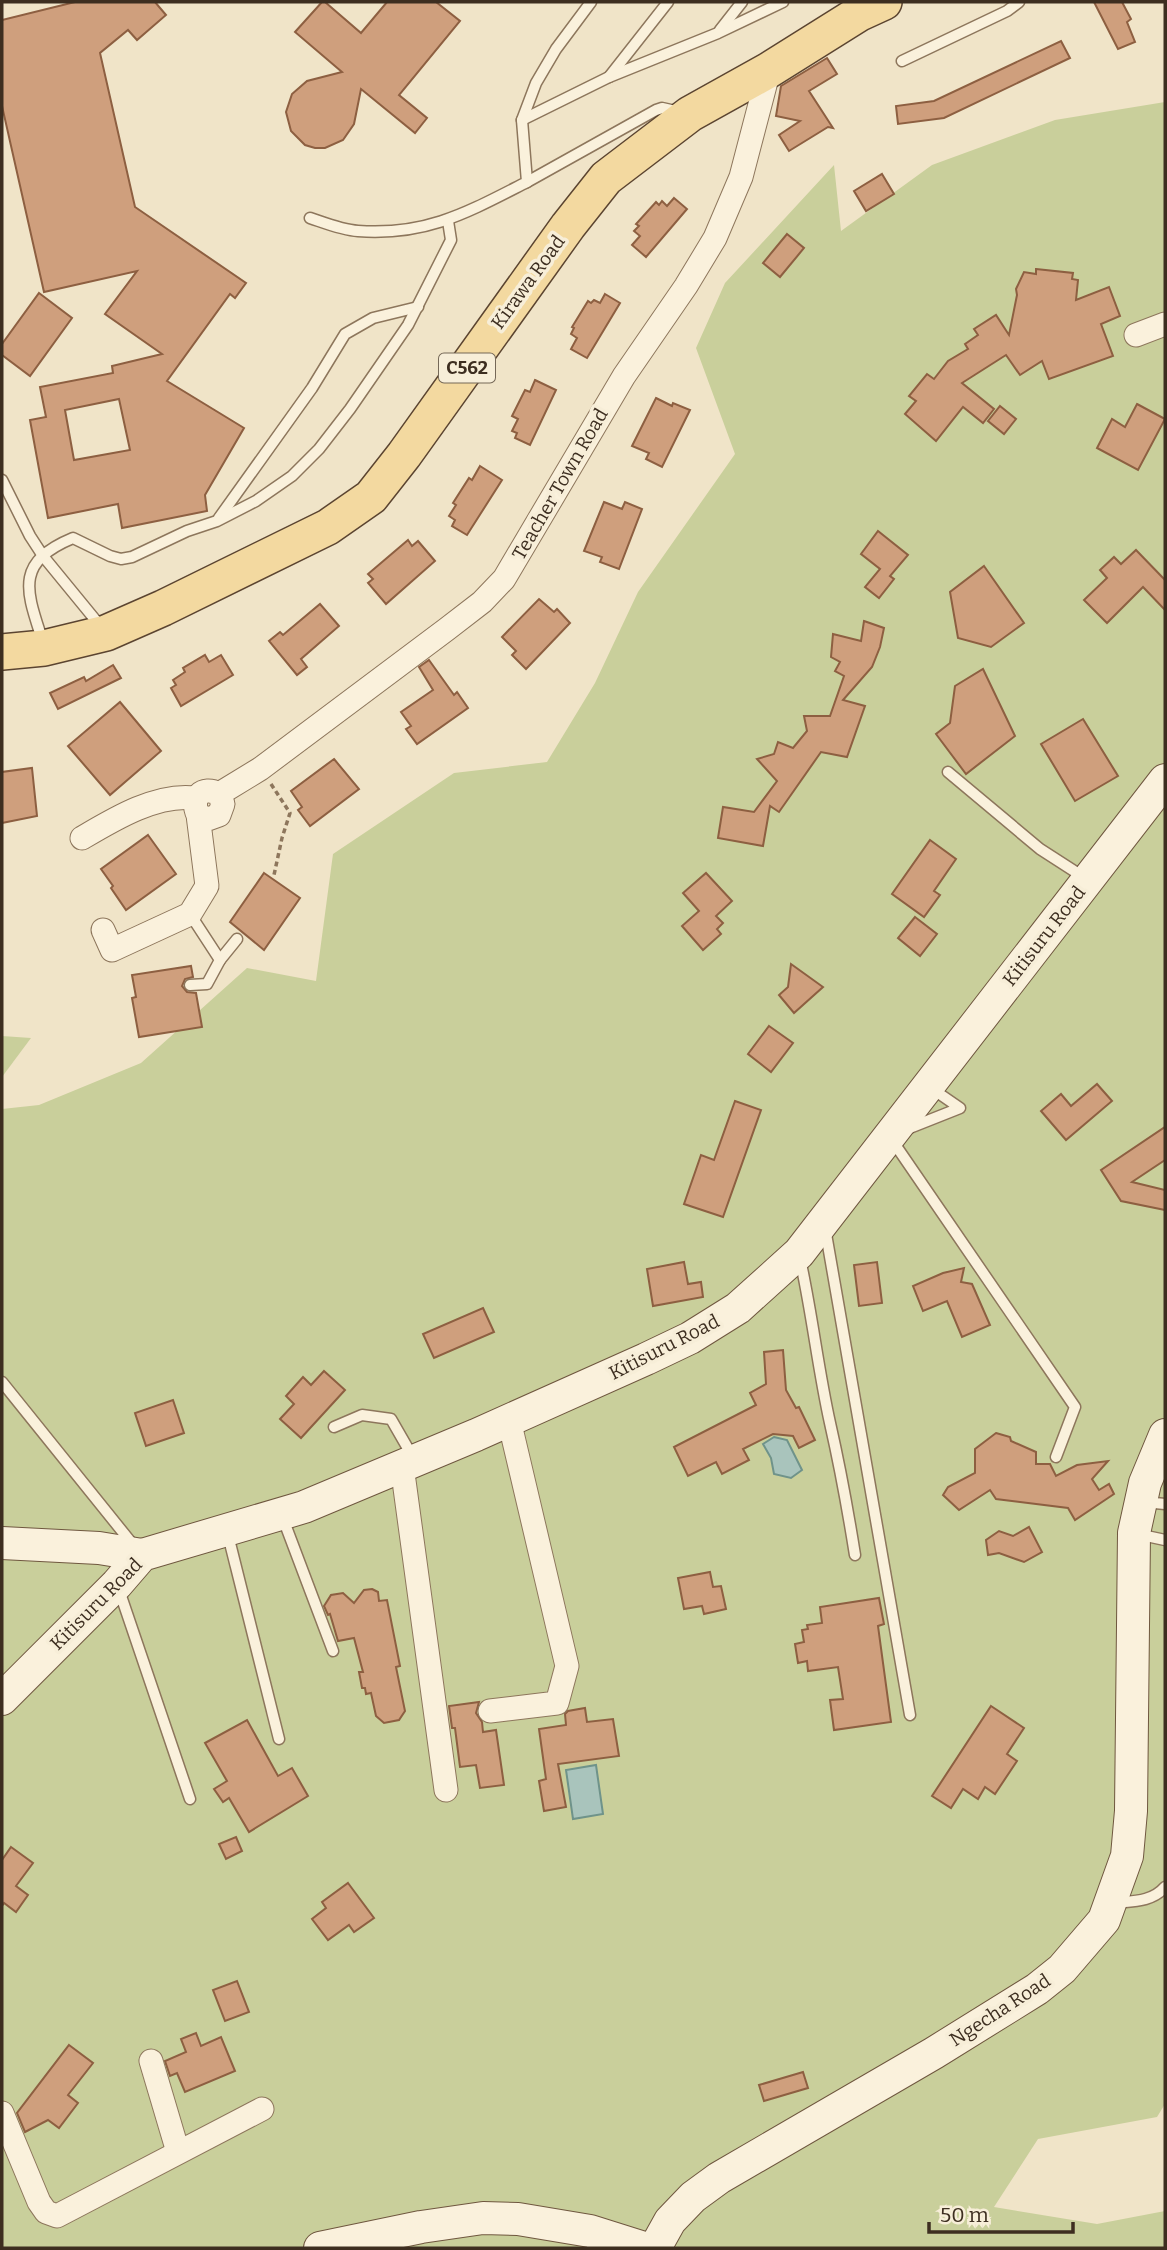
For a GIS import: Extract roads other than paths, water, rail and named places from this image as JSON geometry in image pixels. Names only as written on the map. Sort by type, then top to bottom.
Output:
[{"type":"main road","name":"Kirawa Road","points":[[2,652],[44,648],[106,633],[328,527],[370,496],[404,455],[568,226],[606,178],[690,114],[769,70],[860,13],[884,2]]},
{"type":"street","name":"Teacher Town Road","points":[[197,806],[208,819],[219,815],[223,804],[219,794],[260,769],[482,602],[504,579],[624,376],[715,239],[741,177],[769,70]]},
{"type":"street","points":[[1136,335],[1165,324]]},
{"type":"street","name":"Kitisuru Road","points":[[2,1699],[117,1584],[142,1555],[281,1515],[409,1463],[646,1359],[714,1324],[737,1308],[799,1253],[1165,780]]},
{"type":"street","points":[[82,838],[136,809],[182,796],[197,806],[207,886],[190,914],[112,950],[103,930]]},
{"type":"street","points":[[490,1711],[556,1703],[567,1666],[509,1420]]},
{"type":"street","name":"Ngecha Road","points":[[655,2248],[670,2221],[693,2197],[719,2178],[934,2053],[1037,1989],[1062,1969],[1104,1920],[1127,1857],[1132,1811],[1134,1533],[1153,1503],[1145,1483],[1165,1435]]},
{"type":"street","points":[[409,1463],[446,1790]]},
{"type":"street","points":[[2,1543],[99,1548],[142,1555]]},
{"type":"street","points":[[151,2061],[178,2152]]},
{"type":"street","points":[[2,2113],[38,2202],[46,2212],[57,2216],[262,2109]]},
{"type":"street","points":[[320,2248],[421,2227],[483,2218],[518,2219],[564,2226],[644,2248]]},
{"type":"lane","points":[[527,181],[523,120],[536,83],[556,49],[591,2]]},
{"type":"lane","points":[[608,77],[668,2]]},
{"type":"lane","points":[[718,33],[743,2]]},
{"type":"lane","points":[[523,120],[608,77],[718,33],[783,2]]},
{"type":"lane","points":[[902,61],[1007,11],[1019,2]]},
{"type":"lane","points":[[310,218],[355,231],[401,231],[448,221],[656,110],[662,108],[690,114]]},
{"type":"lane","points":[[44,648],[27,588],[30,572],[43,556],[73,538],[110,556],[121,559],[132,557],[187,530],[217,521],[257,501],[292,476],[319,449],[350,409],[408,325],[451,240],[448,221]]},
{"type":"lane","points":[[217,521],[312,388],[345,334],[373,318],[418,307]]},
{"type":"lane","points":[[2,480],[43,556],[106,633]]},
{"type":"lane","points":[[948,772],[1040,849],[1087,880]]},
{"type":"lane","points":[[190,914],[220,960]]},
{"type":"lane","points":[[190,985],[207,984],[220,960],[237,939]]},
{"type":"lane","points":[[890,1136],[1075,1407],[1056,1457]]},
{"type":"lane","points":[[824,1221],[910,1715]]},
{"type":"lane","points":[[799,1253],[813,1318],[830,1423],[839,1455],[855,1555]]},
{"type":"lane","points":[[2,1382],[142,1555]]},
{"type":"lane","points":[[334,1427],[362,1415],[391,1419],[409,1463]]},
{"type":"lane","points":[[281,1515],[333,1651]]},
{"type":"lane","points":[[227,1530],[279,1739]]},
{"type":"lane","points":[[1134,1533],[1165,1540]]},
{"type":"lane","points":[[117,1584],[190,1799]]},
{"type":"lane","points":[[1111,1903],[1146,1899],[1165,1887]]},
{"type":"water","points":[[774,1437],[787,1440],[802,1470],[791,1478],[774,1474],[771,1458],[763,1444]]},
{"type":"water","points":[[596,1765],[603,1814],[573,1819],[566,1770]]}]
